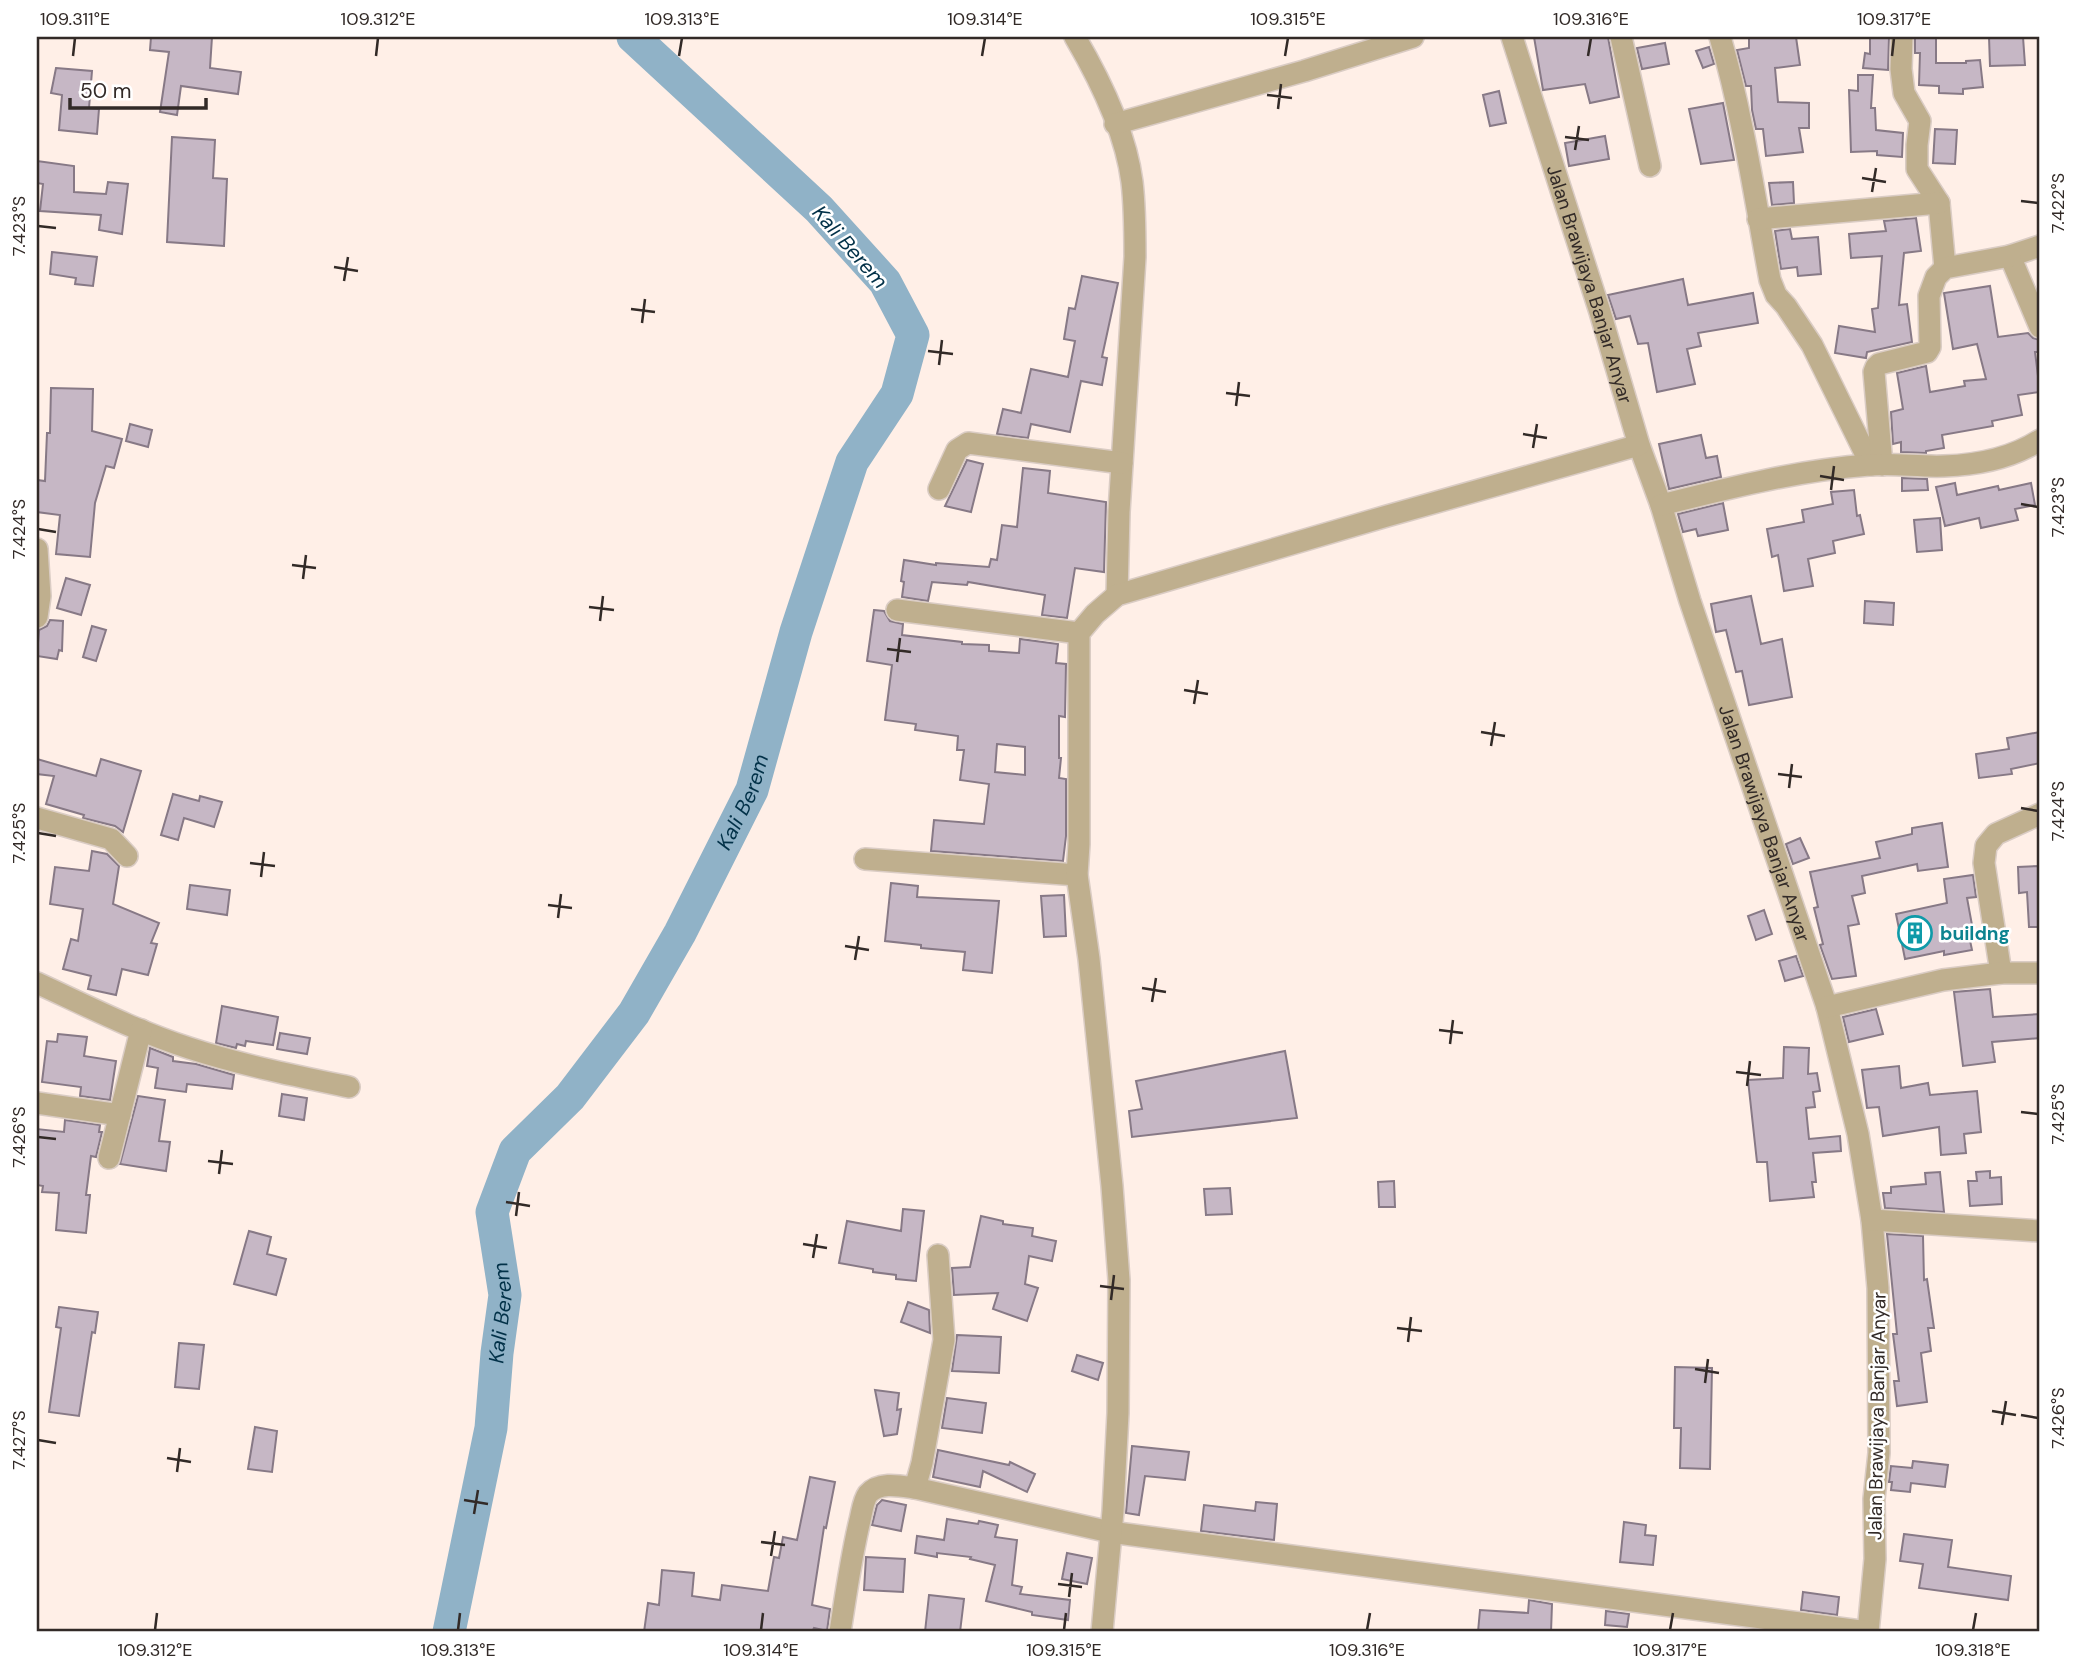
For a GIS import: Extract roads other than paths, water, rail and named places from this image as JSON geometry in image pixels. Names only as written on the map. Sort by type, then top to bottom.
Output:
[{"type":"street","points":[[1074,37],[1105,94],[1125,147],[1132,180],[1135,257],[1116,595]]},
{"type":"street","points":[[1115,124],[1413,37]]},
{"type":"street","name":"Jalan Brawijaya Banjar Anyar","points":[[1512,37],[1600,313],[1639,446],[1661,505],[1690,601],[1827,1007],[1861,1147],[1872,1220],[1878,1288],[1880,1453],[1874,1499],[1875,1559],[1868,1632]]},
{"type":"street","points":[[1621,37],[1650,166]]},
{"type":"street","points":[[1720,37],[1728,64],[1770,280],[1776,295],[1812,345],[1876,465]]},
{"type":"street","points":[[1902,37],[1901,69],[1904,93],[1920,121],[1917,169],[1939,203],[1945,268]]},
{"type":"street","points":[[1758,219],[1939,203]]},
{"type":"street","points":[[1876,465],[1874,372],[1880,364],[1927,352],[1930,347],[1929,296],[1936,277],[1945,268],[2010,256],[2040,246]]},
{"type":"street","points":[[2010,256],[2040,327]]},
{"type":"street","points":[[1661,505],[1758,481],[1876,465],[1946,466],[1988,461],[2023,450],[2040,440]]},
{"type":"street","points":[[939,489],[957,450],[968,443],[1122,463]]},
{"type":"street","points":[[1102,1632],[1118,1413],[1119,1280],[1089,959],[1077,874],[1079,633],[1116,595],[1639,446]]},
{"type":"street","points":[[37,550],[40,596],[37,617]]},
{"type":"street","points":[[897,610],[1079,633]]},
{"type":"street","points":[[2001,974],[1984,863],[1986,846],[1996,834],[2040,814]]},
{"type":"street","points":[[37,818],[111,839],[127,856]]},
{"type":"street","points":[[865,859],[1077,874]]},
{"type":"street","points":[[1827,1007],[1942,980],[2040,973]]},
{"type":"street","points":[[37,983],[141,1030],[200,1052],[349,1087]]},
{"type":"street","points":[[109,1157],[141,1030]]},
{"type":"street","points":[[37,1104],[120,1115]]},
{"type":"street","points":[[1872,1220],[2040,1231]]},
{"type":"street","points":[[915,1488],[944,1340],[938,1255]]},
{"type":"street","points":[[840,1632],[852,1553],[864,1501],[869,1492],[895,1485],[1110,1532],[1868,1632]]},
{"type":"waterway","name":"Kali Berem","points":[[449,1632],[491,1428],[505,1295],[492,1212],[515,1151],[570,1097],[634,1013],[680,933],[752,790],[796,632],[852,462],[897,394],[913,335],[885,282],[819,209],[633,37]]},
{"type":"place","name":"buildng","points":[[1915,933]]}]
